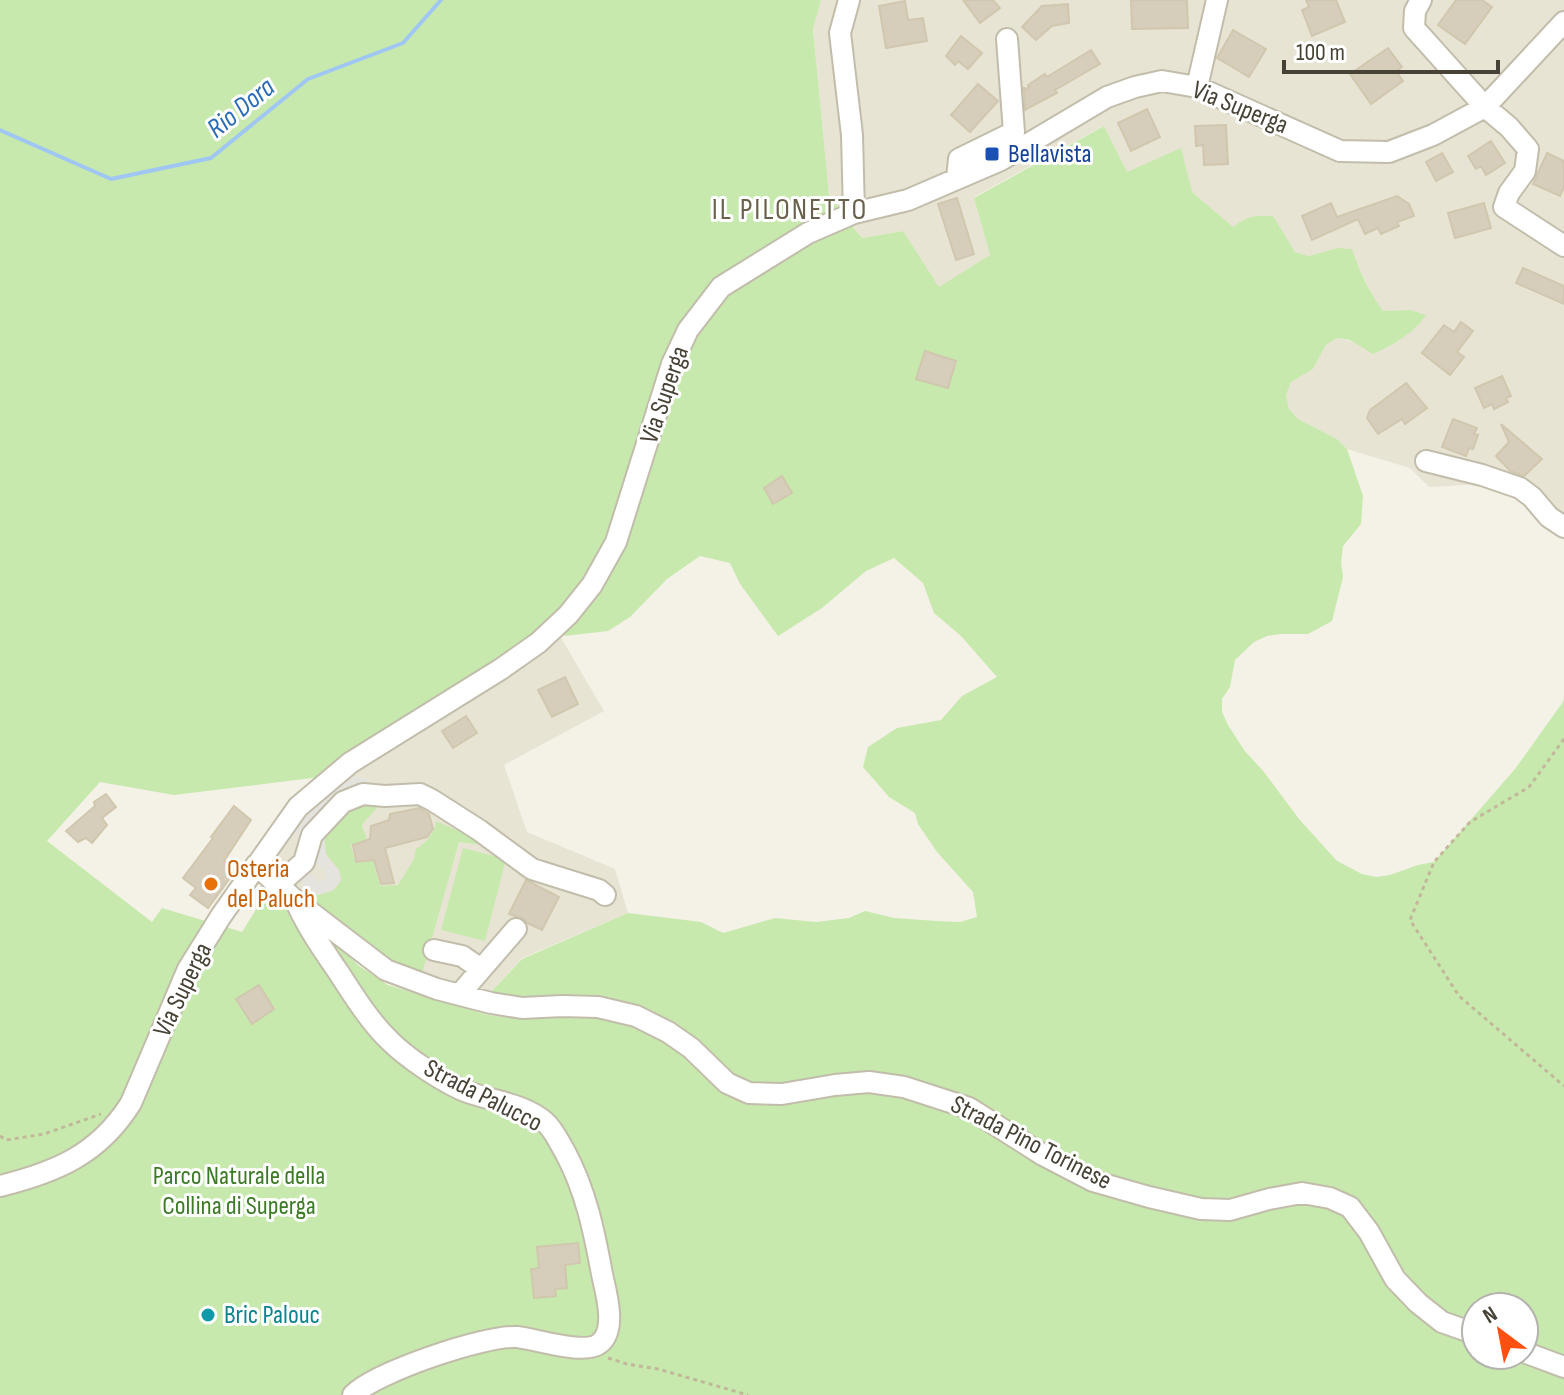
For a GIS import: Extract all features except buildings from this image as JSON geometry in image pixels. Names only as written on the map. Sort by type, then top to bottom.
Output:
[{"type":"street","points":[[849,0],[840,33],[852,135],[854,213]]},
{"type":"street","points":[[1197,87],[1217,0]]},
{"type":"street","points":[[1421,0],[1415,11],[1414,28],[1422,40],[1528,149],[1525,171],[1509,193],[1504,207],[1564,246]]},
{"type":"street","name":"Via Superga","points":[[0,1186],[60,1168],[88,1150],[119,1121],[131,1103],[188,969],[298,807],[350,763],[501,669],[538,643],[568,615],[592,585],[616,542],[672,364],[688,330],[721,287],[808,233],[854,213],[908,200],[1001,160],[1107,97],[1162,81],[1197,87],[1340,151],[1389,152],[1433,135],[1485,107],[1564,22]]},
{"type":"street","points":[[957,178],[959,159],[1014,132],[1007,39]]},
{"type":"street","points":[[1426,461],[1520,488],[1549,517],[1564,527]]},
{"type":"street","points":[[278,885],[304,862],[312,835],[343,802],[363,794],[420,794],[479,830],[532,869],[599,890],[605,895]]},
{"type":"street","name":"Strada Pino Torinese","points":[[256,865],[297,902],[386,970],[459,995],[522,1008],[598,1007],[636,1016],[668,1032],[691,1048],[727,1083],[749,1093],[782,1094],[869,1082],[904,1087],[969,1108],[1043,1155],[1093,1181],[1201,1209],[1230,1210],[1302,1193],[1330,1198],[1350,1207],[1369,1232],[1395,1279],[1418,1303],[1442,1322],[1460,1328]]},
{"type":"street","name":"Strada Palucco","points":[[297,902],[307,926],[390,1042],[461,1090],[514,1105],[544,1121],[556,1136],[581,1186],[592,1217],[609,1310],[608,1331],[602,1342],[593,1348]]},
{"type":"street","points":[[459,995],[516,929]]},
{"type":"street","points":[[434,950],[462,956],[481,969]]},
{"type":"street","points":[[353,1395],[385,1375],[453,1350],[501,1337],[593,1348]]},
{"type":"street","points":[[1540,1358],[1564,1367]]},
{"type":"path","points":[[1564,739],[1529,787],[1470,822],[1434,862],[1410,920],[1459,996],[1564,1086]]},
{"type":"path","points":[[0,1136],[6,1140],[44,1134],[102,1113]]},
{"type":"path","points":[[593,1348],[594,1353],[615,1360],[748,1395]]},
{"type":"shaded area","points":[[821,0],[1564,0],[1564,533],[1517,495],[1483,484],[1429,487],[1410,468],[1347,449],[1337,439],[1298,419],[1289,409],[1286,395],[1291,382],[1313,369],[1326,345],[1337,338],[1385,349],[1395,341],[1397,311],[1383,311],[1356,262],[1337,248],[1309,256],[1295,252],[1272,216],[1233,228],[1192,192],[1127,172],[1103,126],[974,197],[990,255],[939,288],[903,231],[862,238],[829,195],[813,28]]},
{"type":"shaded area","points":[[560,636],[604,711],[504,765],[527,832],[615,869],[628,913],[522,958],[485,998],[391,965],[266,865],[301,812],[336,779]]},
{"type":"shaded area","points":[[353,777],[377,784],[376,791],[356,785],[343,793],[300,843],[297,827],[334,789]]},
{"type":"shaded area","points":[[324,833],[327,857],[339,870],[341,880],[332,891],[318,895],[298,877],[306,871],[318,882],[326,878],[315,861],[315,837]]},
{"type":"green space","name":"Parco Naturale della Collina di Superga","points":[[0,0],[821,0],[813,29],[829,195],[843,213],[697,307],[610,540],[561,624],[320,777],[174,795],[100,782],[47,841],[152,922],[162,908],[242,932],[273,882],[359,966],[388,985],[488,1015],[596,1017],[633,1025],[664,1040],[685,1055],[721,1091],[747,1102],[869,1092],[903,1096],[964,1116],[1090,1189],[1271,1208],[1302,1203],[1327,1207],[1344,1215],[1411,1310],[1437,1331],[1460,1339],[1460,1371],[1540,1371],[1540,1368],[1564,1377],[1564,1395],[0,1395]]},
{"type":"green space","points":[[1104,126],[1127,172],[1181,148],[1192,192],[1233,227],[1252,217],[1273,216],[1295,252],[1309,256],[1337,248],[1352,249],[1365,282],[1383,311],[1411,310],[1426,315],[1402,338],[1373,354],[1350,340],[1337,338],[1326,345],[1313,369],[1291,382],[1286,395],[1289,409],[1298,419],[1337,439],[1347,449],[1363,496],[1361,524],[1343,546],[1343,577],[1332,621],[1308,634],[1280,634],[1254,642],[1235,660],[1230,687],[1222,699],[1222,712],[1244,750],[1337,861],[1362,874],[1376,877],[1434,862],[1515,769],[1564,697],[1564,1355],[1540,1346],[1540,1291],[1460,1291],[1460,1317],[1447,1313],[1404,1272],[1378,1226],[1357,1199],[1333,1188],[1303,1182],[1229,1199],[1202,1198],[1152,1187],[1097,1170],[1049,1146],[973,1098],[907,1076],[869,1071],[782,1083],[751,1082],[733,1074],[674,1022],[640,1006],[599,997],[562,995],[485,998],[522,959],[628,913],[701,922],[723,933],[775,918],[816,922],[849,918],[865,911],[894,918],[937,921],[960,922],[977,917],[973,892],[937,852],[918,824],[915,813],[889,797],[863,767],[868,747],[897,728],[941,720],[962,696],[997,677],[961,636],[934,613],[923,583],[894,558],[866,571],[822,608],[778,636],[740,584],[730,563],[700,556],[667,579],[630,617],[608,631],[564,636],[620,544],[677,366],[724,290],[849,222],[862,238],[903,231],[939,287],[990,255],[974,198]]},
{"type":"green space","points":[[385,800],[363,823],[367,839],[351,845],[355,863],[373,861],[380,886],[398,885],[414,859],[416,849],[434,830],[436,821],[479,840],[476,844],[459,842],[421,977],[391,965],[311,900],[315,892],[318,895],[335,889],[341,880],[339,870],[326,854],[324,833],[364,802]]},
{"type":"green space","points":[[463,848],[506,859],[485,941],[441,930]]},
{"type":"waterway","name":"Rio Dora","points":[[0,130],[111,179],[211,158],[308,79],[403,43],[441,0]]},
{"type":"place","name":"Bellavista","points":[[992,154]]},
{"type":"place","name":"Osteria del Paluch","points":[[211,884]]},
{"type":"place","name":"Bric Palouc","points":[[208,1315]]},
{"type":"district","name":"IL PILONETTO","points":[[790,210]]}]
